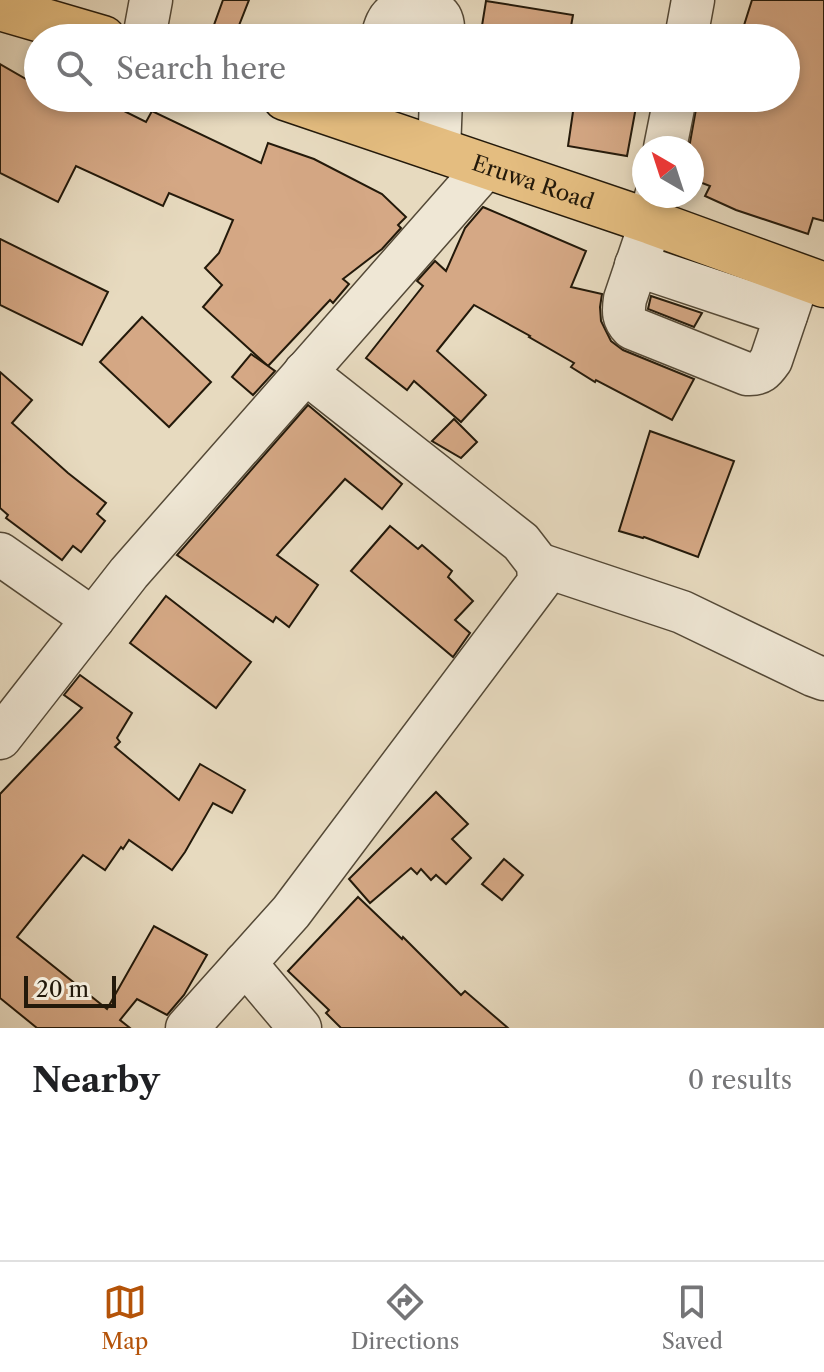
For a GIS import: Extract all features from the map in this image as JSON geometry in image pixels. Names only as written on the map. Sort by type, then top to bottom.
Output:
[{"type":"main road","points":[[0,8],[55,24]]},
{"type":"main road","name":"Eruwa Road","points":[[367,112],[439,151],[486,167],[654,209],[803,292]]},
{"type":"street","points":[[147,24],[151,0]]},
{"type":"street","points":[[689,24],[693,0]]},
{"type":"street","points":[[387,24],[399,10],[432,11],[440,16],[444,24]]},
{"type":"street","points":[[438,112],[439,151]]},
{"type":"street","points":[[667,136],[672,112]]},
{"type":"street","points":[[0,738],[129,573],[486,167]]},
{"type":"street","points":[[636,265],[803,292],[771,360],[763,371],[755,375],[632,328],[626,322],[623,311],[636,265],[654,209]]},
{"type":"street","points":[[305,372],[521,542],[538,564],[682,612],[824,679]]},
{"type":"street","points":[[0,554],[93,619]]},
{"type":"street","points":[[187,1028],[291,912],[539,582],[538,564]]},
{"type":"street","points":[[245,963],[300,1028]]},
{"type":"building","points":[[223,0],[249,0],[240,24],[214,24]]},
{"type":"building","points":[[752,0],[824,0],[824,221],[813,218],[808,234],[736,210],[705,196],[710,186],[704,184],[704,136],[691,136],[695,112],[800,112],[800,24],[744,24]]},
{"type":"building","points":[[486,1],[573,15],[571,24],[482,24]]},
{"type":"building","points":[[0,64],[24,78],[24,112],[126,112],[146,122],[154,112],[261,163],[268,143],[314,159],[382,194],[406,217],[398,225],[401,228],[382,249],[343,279],[349,284],[333,303],[330,300],[268,366],[203,307],[222,285],[205,268],[219,253],[233,220],[169,193],[163,206],[76,166],[58,202],[0,173]]},
{"type":"building","points":[[573,112],[635,112],[627,156],[568,146]]},
{"type":"building","points":[[483,207],[586,251],[571,287],[602,294],[601,321],[611,341],[623,350],[694,379],[672,420],[595,382],[571,367],[574,363],[474,305],[437,351],[486,395],[461,422],[414,381],[407,390],[366,358],[423,286],[417,281],[435,261],[446,271],[465,228]]},
{"type":"building","points":[[0,239],[108,292],[82,345],[0,305]]},
{"type":"building","points":[[651,296],[702,313],[694,327],[648,309]]},
{"type":"building","points":[[142,317],[211,382],[169,427],[100,362]]},
{"type":"building","points":[[251,354],[275,371],[253,395],[232,377]]},
{"type":"building","points":[[0,372],[32,400],[12,423],[106,503],[97,514],[105,521],[81,552],[73,546],[62,560],[6,518],[8,515],[0,508]]},
{"type":"building","points":[[308,405],[402,484],[382,509],[345,479],[277,555],[318,585],[289,627],[276,617],[273,622],[177,555]]},
{"type":"building","points":[[454,419],[477,442],[461,458],[432,441]]},
{"type":"building","points":[[650,431],[734,461],[698,557],[619,531]]},
{"type":"building","points":[[390,526],[418,549],[422,545],[452,571],[448,577],[473,601],[455,620],[470,633],[453,657],[351,571]]},
{"type":"building","points":[[166,596],[251,662],[216,708],[130,643]]},
{"type":"building","points":[[80,675],[132,713],[115,747],[179,800],[200,764],[245,790],[232,813],[213,803],[172,870],[129,840],[105,870],[83,855],[17,937],[107,1009],[154,926],[207,955],[184,995],[167,1015],[137,999],[120,1020],[130,1028],[37,1028],[0,998],[0,794],[82,708],[64,695]]},
{"type":"building","points":[[436,792],[468,824],[452,839],[471,858],[446,884],[436,875],[431,880],[421,869],[417,874],[411,868],[370,903],[349,879]]},
{"type":"building","points":[[504,859],[523,875],[502,900],[482,884]]},
{"type":"building","points":[[358,897],[461,995],[465,991],[508,1028],[341,1028],[326,1013],[329,1010],[288,971]]}]
